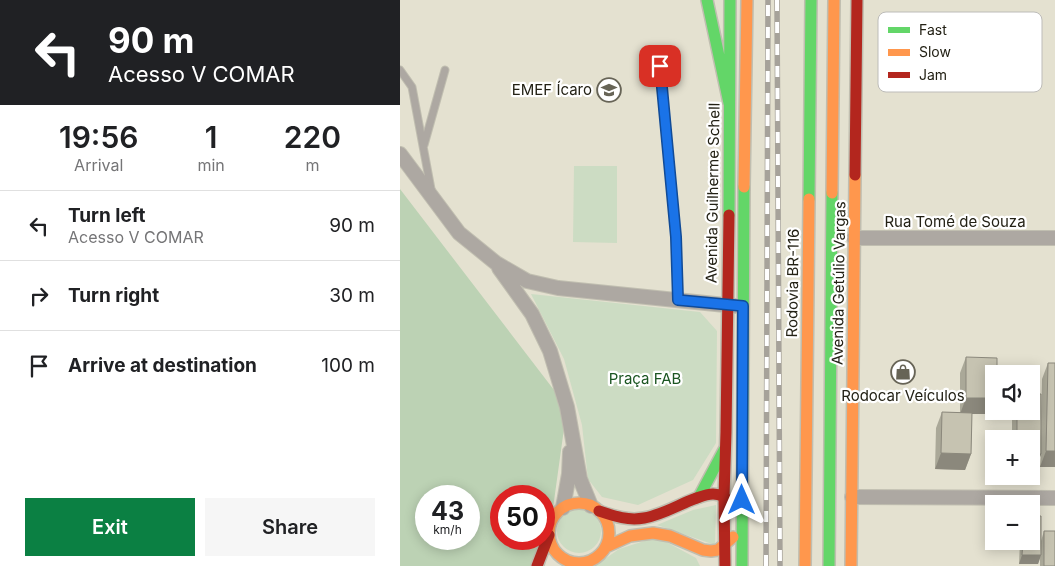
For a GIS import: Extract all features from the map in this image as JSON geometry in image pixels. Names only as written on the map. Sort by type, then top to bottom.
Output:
[{"type":"main road","points":[[707,0],[729,103]]},
{"type":"main road","name":"Avenida Guilherme Schell","points":[[725,566],[724,497],[730,0]]},
{"type":"main road","name":"Avenida Guilherme Schell","points":[[742,566],[747,0]]},
{"type":"main road","name":"Rodovia BR-116","points":[[805,566],[811,0]]},
{"type":"main road","points":[[830,566],[834,0]]},
{"type":"main road","name":"Avenida Getúlio Vargas","points":[[851,566],[857,0]]},
{"type":"main road","points":[[699,497],[725,447]]},
{"type":"main road","points":[[555,516],[563,508],[581,503],[619,518],[637,519],[654,515],[710,494],[724,497],[732,502],[742,520],[731,539],[718,550],[703,550],[676,538],[654,533],[630,536],[606,547]]},
{"type":"main road","points":[[555,550],[557,554],[572,564],[593,560],[600,554],[606,547],[609,538],[609,528],[605,518],[595,508]]},
{"type":"main road","points":[[695,547],[704,560]]},
{"type":"main road","points":[[537,566],[544,550]]},
{"type":"street","points":[[400,154],[460,233],[496,263],[527,281],[558,288],[743,306]]},
{"type":"street","name":"Rua Tomé de Souza","points":[[854,238],[1055,238]]},
{"type":"street","points":[[496,263],[532,314],[550,351],[567,407],[580,479],[595,508]]},
{"type":"street","points":[[563,508],[571,434]]},
{"type":"street","points":[[852,497],[1055,498]]},
{"type":"lane","points":[[660,66],[677,253],[678,300]]},
{"type":"lane","points":[[400,70],[412,87],[432,195]]},
{"type":"lane","points":[[423,148],[445,70]]},
{"type":"green space","points":[[574,166],[617,166],[617,243],[573,242]]},
{"type":"green space","points":[[400,189],[567,407],[555,494],[555,485],[490,485],[490,550],[547,550],[545,566],[400,566]]},
{"type":"green space","name":"Praça FAB","points":[[531,294],[700,312],[717,331],[716,443],[693,480],[638,505],[602,497],[588,479],[582,425],[564,359]]},
{"type":"green space","points":[[716,505],[715,545],[657,525],[693,510]]},
{"type":"green space","points":[[583,509],[595,515],[600,522],[600,540],[595,547],[588,552],[575,553],[567,550],[560,543],[557,527],[560,519],[567,512]]},
{"type":"green space","points":[[657,537],[696,558],[700,566],[595,566],[619,549]]},
{"type":"building","points":[[966,357],[997,358],[997,365],[985,365],[985,398],[966,398]]},
{"type":"building","points":[[1048,363],[1055,363],[1055,451],[1046,451]]},
{"type":"building","points":[[1041,394],[1041,454],[1040,430],[1017,430],[1017,420],[1040,420]]},
{"type":"building","points":[[942,412],[972,413],[971,454],[941,453]]},
{"type":"building","points":[[1041,516],[1041,555],[1022,555],[1022,550],[1040,550]]},
{"type":"building","points":[[1044,531],[1055,531],[1055,566],[1044,566]]},
{"type":"railway","points":[[766,566],[768,0]]},
{"type":"railway","points":[[777,0],[780,566]]},
{"type":"traffic: fast","points":[[707,0],[729,103]]},
{"type":"traffic: fast","points":[[729,215],[730,0]]},
{"type":"traffic: fast","points":[[809,199],[811,0]]},
{"type":"traffic: fast","points":[[742,566],[744,187]]},
{"type":"traffic: fast","points":[[829,566],[832,193]]},
{"type":"traffic: fast","points":[[699,497],[724,450]]},
{"type":"traffic: slow","points":[[744,187],[747,0]]},
{"type":"traffic: slow","points":[[832,193],[834,0]]},
{"type":"traffic: slow","points":[[851,566],[855,175]]},
{"type":"traffic: slow","points":[[805,566],[809,199]]},
{"type":"traffic: slow","points":[[579,503],[596,508],[604,516],[609,533],[604,550],[596,558],[579,563],[562,558],[554,550],[549,533],[554,516],[562,508],[579,503]]},
{"type":"traffic: slow","points":[[606,547],[630,536],[653,533],[670,536],[703,550],[711,551],[718,550],[733,537]]},
{"type":"traffic: jam","points":[[855,175],[857,0]]},
{"type":"traffic: jam","points":[[725,566],[724,497],[729,215]]},
{"type":"traffic: jam","points":[[599,511],[638,519],[657,515],[710,494],[726,498],[733,504]]},
{"type":"traffic: jam","points":[[537,566],[543,550]]},
{"type":"place","name":"EMEF Ícaro","points":[[609,90]]},
{"type":"place","name":"Rodocar Veículos","points":[[903,372]]},
{"type":"route","points":[[660,66],[676,237],[678,300],[743,306],[742,500]]}]
